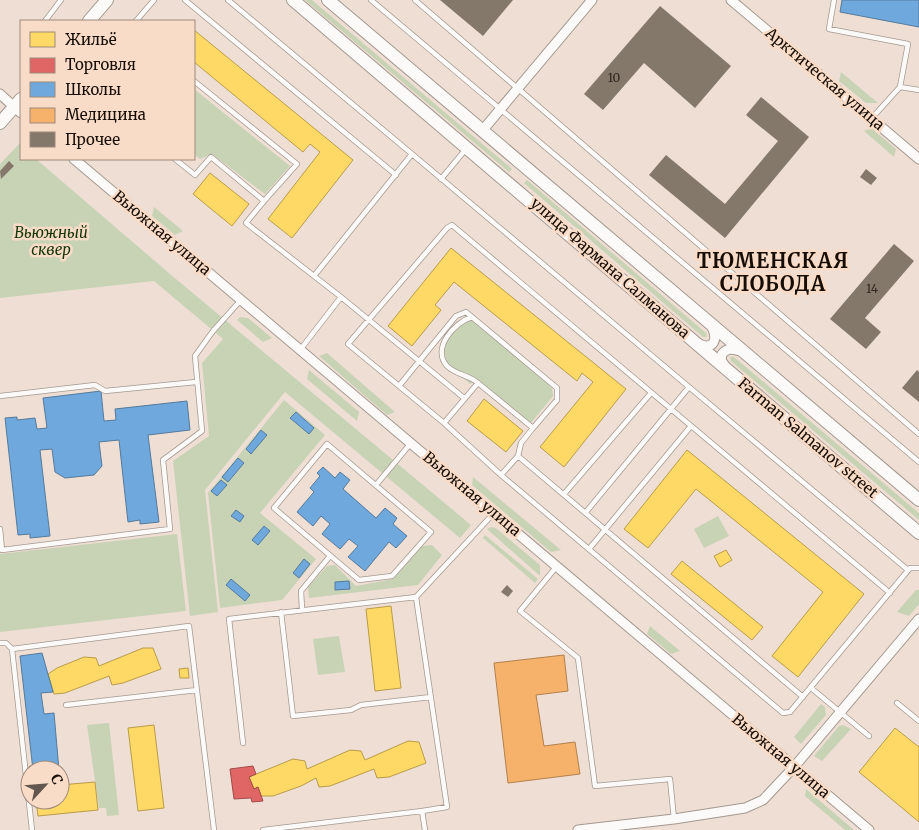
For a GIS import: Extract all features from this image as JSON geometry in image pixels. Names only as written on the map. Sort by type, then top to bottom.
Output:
[{"type":"street","points":[[90,20],[107,0]]},
{"type":"street","name":"улица Фармана Салманова","points":[[293,0],[696,343],[712,346],[716,336],[711,327],[328,0]]},
{"type":"street","points":[[482,131],[592,0]]},
{"type":"street","name":"Арктическая улица","points":[[731,0],[919,159]]},
{"type":"street","points":[[0,94],[19,107],[0,123]]},
{"type":"street","name":"Вьюжная улица","points":[[75,160],[869,830]]},
{"type":"street","name":"Farman Salmanov street","points":[[711,327],[919,500]]},
{"type":"street","name":"Farman Salmanov street","points":[[696,343],[919,533]]},
{"type":"street","points":[[726,368],[721,360],[722,354],[731,348],[741,352]]},
{"type":"street","points":[[578,830],[674,819],[744,808],[763,800],[794,767],[919,618]]},
{"type":"lane","points":[[46,20],[61,0]]},
{"type":"lane","points":[[137,20],[154,0]]},
{"type":"lane","points":[[185,0],[396,175]]},
{"type":"lane","points":[[228,0],[908,570]]},
{"type":"lane","points":[[371,0],[919,462]]},
{"type":"lane","points":[[415,0],[919,434]]},
{"type":"lane","points":[[834,0],[829,29],[908,44],[900,87],[871,119]]},
{"type":"lane","points":[[195,82],[297,164],[246,223],[341,297],[464,398]]},
{"type":"lane","points":[[900,87],[919,90]]},
{"type":"lane","points":[[441,179],[468,147]]},
{"type":"lane","points":[[314,276],[412,154]]},
{"type":"lane","points":[[176,160],[194,175],[211,157],[264,201]]},
{"type":"lane","points":[[890,592],[452,225],[447,228],[348,344],[444,422],[501,475],[783,713],[790,712],[811,688],[890,592],[908,570],[912,567],[919,568]]},
{"type":"lane","points":[[300,350],[341,297]]},
{"type":"lane","points":[[0,529],[1,550],[170,529],[163,460],[202,432],[196,382],[196,356],[213,331],[241,300]]},
{"type":"lane","points":[[399,386],[456,316],[466,312],[556,388],[559,394],[558,400],[521,443],[518,456],[501,475]]},
{"type":"lane","points":[[472,317],[461,320],[443,344],[444,361],[448,367],[478,384],[533,428]]},
{"type":"lane","points":[[0,396],[95,385],[106,391],[196,382]]},
{"type":"lane","points":[[444,422],[478,384]]},
{"type":"lane","points":[[586,512],[690,387]]},
{"type":"lane","points":[[564,494],[651,393]]},
{"type":"lane","points":[[589,549],[691,426]]},
{"type":"lane","points":[[376,485],[411,443]]},
{"type":"lane","points":[[327,444],[431,532],[392,576],[359,580],[330,556],[274,508],[327,444]]},
{"type":"lane","points":[[518,456],[803,697]]},
{"type":"lane","points":[[243,743],[229,619],[416,597],[494,513]]},
{"type":"lane","points":[[302,609],[300,591],[330,556]]},
{"type":"lane","points":[[558,566],[520,611],[578,658],[595,786],[670,779],[674,819]]},
{"type":"lane","points":[[263,830],[447,807],[416,597]]},
{"type":"lane","points":[[281,612],[293,716],[351,710],[360,705],[431,697]]},
{"type":"lane","points":[[12,649],[190,626],[214,830]]},
{"type":"lane","points":[[0,643],[6,643],[12,649],[32,830]]},
{"type":"lane","points":[[811,688],[869,736]]},
{"type":"lane","points":[[66,705],[197,690]]},
{"type":"lane","points":[[897,703],[919,721]]},
{"type":"lane","points":[[422,811],[425,830]]},
{"type":"green space","points":[[305,0],[312,0],[512,169],[509,172]]},
{"type":"green space","points":[[841,72],[878,103],[866,103],[839,81]]},
{"type":"green space","points":[[195,90],[290,166],[265,194],[212,154],[200,159],[195,155]]},
{"type":"green space","points":[[871,128],[896,149],[894,157],[864,131]]},
{"type":"green space","name":"Вьюжный сквер","points":[[20,143],[20,160],[37,160],[170,274],[471,525],[460,538],[285,392],[205,490],[218,612],[190,616],[173,461],[209,436],[202,363],[223,339],[154,281],[0,298],[0,164]]},
{"type":"green space","points":[[527,180],[706,333],[707,337],[703,337],[524,183]]},
{"type":"green space","points":[[154,207],[183,231],[175,235],[152,216]]},
{"type":"green space","points":[[240,317],[248,318],[272,338],[263,342],[237,320]]},
{"type":"green space","points":[[473,319],[552,388],[553,396],[531,423],[477,379],[470,384],[446,361],[444,345],[460,325]]},
{"type":"green space","points":[[327,353],[395,412],[387,415],[319,356]]},
{"type":"green space","points":[[730,357],[734,357],[919,513],[919,520],[731,361]]},
{"type":"green space","points":[[309,370],[359,412],[357,421],[307,379]]},
{"type":"green space","points":[[284,400],[325,435],[260,513],[316,559],[282,600],[220,608],[208,493]]},
{"type":"green space","points":[[473,477],[561,550],[551,552],[472,485]]},
{"type":"green space","points":[[718,516],[729,536],[704,548],[694,529]]},
{"type":"green space","points":[[492,527],[497,529],[540,565],[540,576],[487,529]]},
{"type":"green space","points":[[177,534],[186,611],[0,632],[0,554]]},
{"type":"green space","points":[[485,535],[538,579],[535,583],[483,538]]},
{"type":"green space","points":[[432,545],[442,555],[418,585],[309,598],[308,587],[327,566],[335,565],[356,586],[393,579],[422,546]]},
{"type":"green space","points":[[916,590],[919,590],[919,604],[909,616],[897,612]]},
{"type":"green space","points":[[650,626],[680,651],[671,654],[647,634]]},
{"type":"green space","points":[[339,636],[345,672],[318,675],[313,639]]},
{"type":"green space","points":[[821,704],[825,707],[826,715],[801,744],[794,737]]},
{"type":"green space","points":[[109,723],[119,815],[107,816],[106,808],[99,808],[87,725]]},
{"type":"green space","points":[[843,725],[851,729],[822,761],[814,756],[839,726]]},
{"type":"green space","points":[[806,789],[854,830],[845,830],[805,796]]},
{"type":"building: Жильё","points":[[195,31],[353,160],[292,238],[268,219],[320,152],[310,144],[303,152],[195,63]]},
{"type":"building: Жильё","points":[[210,173],[249,204],[232,226],[193,194]]},
{"type":"building: Жильё","points":[[451,248],[626,389],[564,467],[540,447],[593,382],[582,373],[577,381],[454,282],[435,305],[441,310],[412,346],[388,326]]},
{"type":"building: Жильё","points":[[484,399],[523,431],[506,452],[467,421]]},
{"type":"building: Жильё","points":[[687,450],[864,594],[798,677],[772,656],[823,592],[696,489],[648,548],[624,529]]},
{"type":"building: Жильё","points":[[726,550],[732,560],[720,567],[714,556]]},
{"type":"building: Жильё","points":[[682,561],[763,627],[752,640],[671,574]]},
{"type":"building: Жильё","points":[[391,606],[401,688],[375,691],[366,609]]},
{"type":"building: Жильё","points":[[143,648],[153,648],[161,669],[123,683],[112,685],[109,676],[65,693],[54,694],[48,674],[57,668],[84,657],[96,658],[99,666]]},
{"type":"building: Жильё","points":[[188,668],[189,678],[180,678],[179,669]]},
{"type":"building: Жильё","points":[[154,725],[164,808],[138,811],[128,728]]},
{"type":"building: Жильё","points":[[895,728],[919,747],[919,822],[859,772]]},
{"type":"building: Жильё","points":[[408,741],[419,742],[426,763],[389,777],[377,778],[374,769],[330,786],[319,787],[316,778],[301,786],[273,796],[261,796],[258,787],[254,789],[249,777],[293,759],[305,761],[307,769],[350,750],[361,751],[365,760]]},
{"type":"building: Жильё","points":[[95,782],[98,810],[38,816],[37,810],[70,810],[70,784]]},
{"type":"building: Торговля","points":[[253,766],[256,774],[249,777],[254,789],[258,787],[263,801],[252,802],[251,798],[234,799],[230,769]]},
{"type":"building: Школы","points":[[842,0],[919,0],[919,27],[840,12]]},
{"type":"building: Школы","points":[[101,391],[104,421],[116,420],[115,409],[187,401],[190,430],[148,435],[159,522],[140,524],[140,520],[128,522],[119,440],[99,442],[102,466],[94,475],[65,478],[55,472],[52,449],[40,450],[50,536],[30,538],[30,534],[18,535],[5,418],[17,417],[17,420],[35,418],[37,429],[47,428],[43,398]]},
{"type":"building: Школы","points":[[296,412],[314,428],[309,434],[290,418]]},
{"type":"building: Школы","points":[[261,430],[267,435],[251,454],[246,449]]},
{"type":"building: Школы","points":[[238,458],[244,463],[228,482],[222,477]]},
{"type":"building: Школы","points":[[323,467],[335,478],[340,472],[350,480],[343,489],[376,518],[385,508],[397,518],[393,524],[407,536],[396,548],[389,542],[365,571],[348,557],[358,546],[349,539],[340,549],[322,534],[330,524],[321,516],[313,526],[297,512],[314,492],[310,488],[320,476],[317,473]]},
{"type":"building: Школы","points":[[221,480],[227,485],[217,496],[211,491]]},
{"type":"building: Школы","points":[[236,510],[244,516],[240,522],[231,516]]},
{"type":"building: Школы","points":[[264,526],[270,531],[258,545],[252,540]]},
{"type":"building: Школы","points":[[304,559],[310,564],[299,578],[293,573]]},
{"type":"building: Школы","points":[[231,579],[250,595],[245,601],[226,585]]},
{"type":"building: Школы","points":[[349,581],[350,589],[335,590],[335,582]]},
{"type":"building: Школы","points":[[42,653],[53,692],[41,693],[44,714],[54,713],[58,760],[32,760],[20,656]]},
{"type":"building: Медицина","points":[[564,655],[568,691],[536,695],[544,746],[575,742],[580,774],[508,783],[494,663]]},
{"type":"building: Прочее","points":[[440,0],[513,0],[483,36]]},
{"type":"building: Прочее","points":[[660,6],[731,66],[695,108],[644,63],[603,110],[584,94]]},
{"type":"building: Прочее","points":[[761,97],[809,137],[725,238],[649,175],[666,155],[725,204],[778,141],[746,115]]},
{"type":"building: Прочее","points":[[9,161],[14,166],[1,179],[0,171]]},
{"type":"building: Прочее","points":[[866,169],[877,178],[871,185],[860,177]]},
{"type":"building: Прочее","points":[[894,244],[914,261],[865,318],[881,332],[866,349],[830,319]]},
{"type":"building: Прочее","points":[[917,370],[919,372],[919,402],[902,388]]},
{"type":"building: Прочее","points":[[507,585],[513,591],[508,597],[501,592]]},
{"type":"district","name":"ТЮМЕНСКАЯ СЛОБОДА","points":[[773,272]]}]
